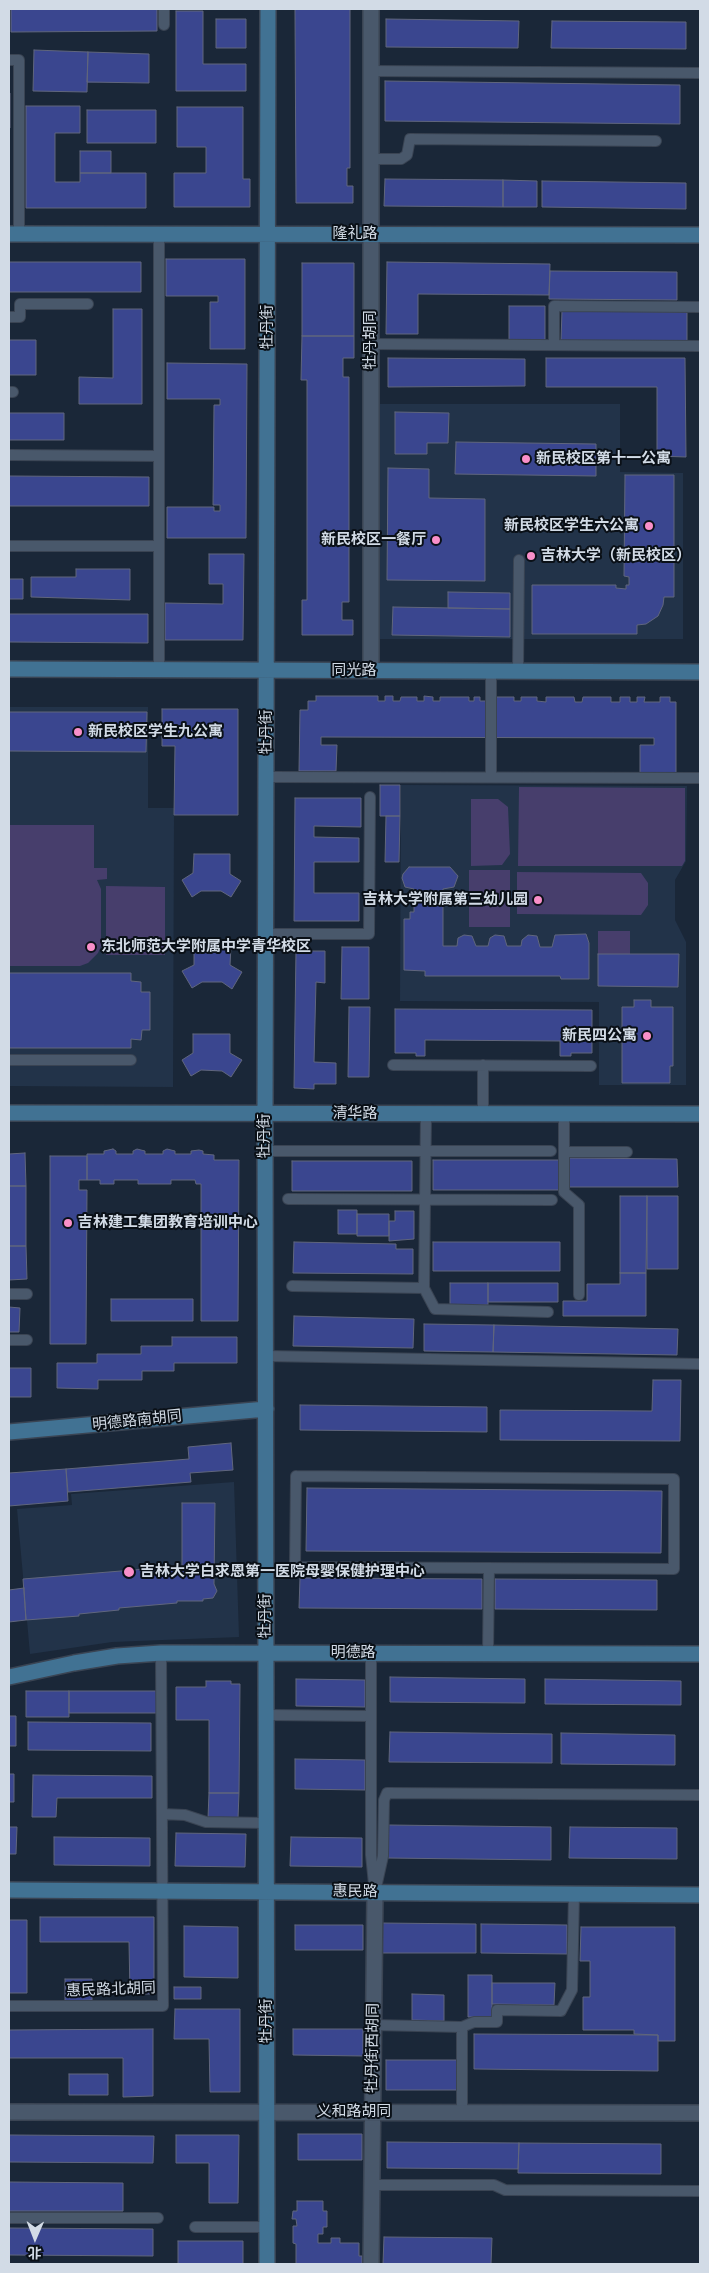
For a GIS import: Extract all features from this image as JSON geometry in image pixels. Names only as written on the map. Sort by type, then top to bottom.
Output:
[{"type":"street","name":"牡丹街","points":[[267,2264],[265,1114],[268,9]]},
{"type":"street","name":"牡丹胡同","points":[[371,9],[371,671]]},
{"type":"street","name":"隆礼路","points":[[14,234],[700,235]]},
{"type":"street","name":"同光路","points":[[9,669],[700,672]]},
{"type":"street","name":"清华路","points":[[9,1113],[700,1114]]},
{"type":"street","name":"明德路南胡同","points":[[9,1432],[266,1409]]},
{"type":"street","name":"明德路","points":[[9,1677],[117,1656],[161,1653],[700,1654]]},
{"type":"street","name":"惠民路","points":[[9,1890],[700,1895]]},
{"type":"street","name":"牡丹街西胡同","points":[[371,2264],[375,1892]]},
{"type":"street","name":"义和路胡同","points":[[9,2112],[700,2113]]},
{"type":"lane","points":[[164,9],[164,26]]},
{"type":"lane","points":[[9,60],[19,60],[14,234]]},
{"type":"lane","points":[[371,71],[700,73]]},
{"type":"lane","points":[[371,159],[401,160],[407,155],[410,138],[656,141]]},
{"type":"lane","points":[[159,234],[159,670]]},
{"type":"lane","points":[[9,317],[20,317],[20,304],[88,304]]},
{"type":"lane","points":[[554,345],[554,306],[700,306]]},
{"type":"lane","points":[[371,344],[700,346]]},
{"type":"lane","points":[[9,454],[159,456]]},
{"type":"lane","points":[[9,546],[159,546]]},
{"type":"lane","points":[[518,671],[519,560]]},
{"type":"lane","points":[[491,777],[492,671]]},
{"type":"lane","points":[[267,777],[700,778]]},
{"type":"lane","points":[[266,934],[369,934],[370,797]]},
{"type":"lane","points":[[9,1060],[131,1060]]},
{"type":"lane","points":[[394,1065],[591,1066]]},
{"type":"lane","points":[[483,1065],[483,1114]]},
{"type":"lane","points":[[426,1114],[424,1288],[436,1309],[548,1312]]},
{"type":"lane","points":[[564,1114],[564,1192],[579,1205],[579,1295]]},
{"type":"lane","points":[[265,1151],[551,1151]]},
{"type":"lane","points":[[564,1152],[627,1152]]},
{"type":"lane","points":[[288,1199],[552,1200]]},
{"type":"lane","points":[[292,1286],[424,1288]]},
{"type":"lane","points":[[9,1294],[27,1294]]},
{"type":"lane","points":[[9,1340],[27,1340]]},
{"type":"lane","points":[[266,1356],[700,1364]]},
{"type":"lane","points":[[296,1476],[674,1479],[674,1569],[489,1568],[295,1567],[296,1476]]},
{"type":"lane","points":[[488,1654],[489,1568]]},
{"type":"lane","points":[[161,1653],[163,1891]]},
{"type":"lane","points":[[371,1653],[371,1855],[375,1892]]},
{"type":"lane","points":[[266,1715],[371,1716]]},
{"type":"lane","points":[[375,1892],[383,1856],[384,1800],[387,1793],[700,1795]]},
{"type":"lane","points":[[162,1814],[185,1815],[206,1822],[267,1824]]},
{"type":"lane","name":"惠民路北胡同","points":[[9,2006],[163,2006],[163,1891]]},
{"type":"lane","points":[[373,2025],[462,2027],[474,2022],[498,2022],[498,2010],[561,2011],[572,1990],[574,1894]]},
{"type":"lane","points":[[462,2027],[462,2112]]},
{"type":"lane","points":[[372,2184],[494,2185],[504,2190],[700,2191]]},
{"type":"lane","points":[[9,2218],[158,2218]]},
{"type":"lane","points":[[196,2226],[267,2227]]},
{"type":"shaded area","name":"吉林大学（新民校区）","points":[[379,404],[620,404],[620,472],[683,473],[683,639],[379,639]]},
{"type":"shaded area","name":"东北师范大学附属中学青华校区","points":[[9,707],[148,707],[148,808],[174,808],[173,1087],[9,1086]]},
{"type":"shaded area","name":"吉林大学附属第三幼儿园","points":[[401,785],[687,786],[686,861],[675,880],[675,920],[686,942],[686,1085],[599,1085],[599,1002],[400,1001]]},
{"type":"shaded area","points":[[519,787],[685,788],[685,861],[682,866],[518,866]]},
{"type":"shaded area","points":[[471,799],[498,799],[508,807],[510,854],[502,865],[471,866]]},
{"type":"shaded area","points":[[9,825],[94,825],[94,868],[107,868],[107,879],[97,880],[101,889],[101,946],[98,953],[88,963],[80,966],[9,966]]},
{"type":"shaded area","points":[[469,870],[510,870],[510,927],[469,927]]},
{"type":"shaded area","points":[[517,872],[641,873],[648,883],[648,905],[641,915],[517,914]]},
{"type":"shaded area","points":[[106,886],[165,887],[165,955],[106,955]]},
{"type":"shaded area","points":[[598,931],[630,931],[630,954],[598,954]]},
{"type":"shaded area","name":"吉林大学白求恩第一医院母婴保健护理中心","points":[[234,1482],[239,1637],[112,1642],[30,1654],[17,1509],[72,1505],[71,1494]]},
{"type":"building","points":[[11,9],[157,9],[157,31],[11,32]]},
{"type":"building","points":[[295,9],[350,9],[350,168],[347,168],[347,186],[353,186],[353,203],[296,203]]},
{"type":"building","points":[[176,11],[203,11],[203,64],[246,64],[246,91],[176,91]]},
{"type":"building","points":[[216,19],[246,19],[246,48],[216,48]]},
{"type":"building","points":[[386,19],[519,21],[518,48],[386,47]]},
{"type":"building","points":[[552,21],[686,22],[686,49],[551,48]]},
{"type":"building","points":[[34,50],[88,52],[87,92],[33,91]]},
{"type":"building","points":[[88,52],[149,54],[149,83],[87,82]]},
{"type":"building","points":[[385,81],[680,85],[680,124],[385,121]]},
{"type":"building","points":[[10,93],[10,128],[9,128]]},
{"type":"building","points":[[26,106],[80,106],[80,133],[55,133],[55,182],[80,182],[80,173],[146,173],[146,208],[26,208]]},
{"type":"building","points":[[177,107],[243,107],[243,179],[250,179],[250,207],[174,207],[174,173],[206,173],[206,147],[177,147]]},
{"type":"building","points":[[87,110],[156,110],[156,143],[87,143]]},
{"type":"building","points":[[80,151],[111,151],[111,173],[80,173]]},
{"type":"building","points":[[385,179],[503,180],[503,207],[384,206]]},
{"type":"building","points":[[503,180],[537,181],[537,207],[503,207]]},
{"type":"building","points":[[542,181],[686,183],[686,209],[542,207]]},
{"type":"building","points":[[166,259],[245,259],[245,349],[210,349],[210,302],[218,302],[218,296],[166,296]]},
{"type":"building","points":[[9,262],[141,262],[141,292],[9,292]]},
{"type":"building","points":[[387,262],[550,264],[549,295],[418,294],[418,334],[386,334]]},
{"type":"building","points":[[302,263],[354,263],[354,336],[302,336]]},
{"type":"building","points":[[550,271],[677,272],[677,300],[549,299]]},
{"type":"building","points":[[509,306],[545,306],[545,341],[509,341]]},
{"type":"building","points":[[113,309],[142,309],[142,404],[79,404],[79,377],[113,378]]},
{"type":"building","points":[[562,311],[687,312],[687,342],[561,341]]},
{"type":"building","points":[[302,336],[354,336],[354,358],[343,358],[343,377],[349,377],[349,602],[342,602],[342,620],[353,620],[353,635],[302,635],[302,600],[307,600],[307,380],[301,380]]},
{"type":"building","points":[[9,340],[36,340],[36,375],[9,375]]},
{"type":"building","points":[[388,358],[525,359],[525,386],[388,387]]},
{"type":"building","points":[[546,358],[685,358],[686,457],[657,456],[657,387],[546,387]]},
{"type":"building","points":[[167,363],[247,364],[246,538],[167,538],[167,507],[214,507],[214,511],[220,511],[220,505],[213,505],[214,405],[220,405],[220,399],[167,399]]},
{"type":"building","points":[[395,412],[449,413],[448,443],[427,443],[427,454],[395,454]]},
{"type":"building","points":[[9,413],[64,413],[64,440],[9,440]]},
{"type":"building","name":"新民校区第十一公寓","points":[[456,442],[596,444],[596,476],[455,474]]},
{"type":"building","name":"新民校区一餐厅","points":[[388,468],[429,469],[429,498],[485,499],[485,581],[387,580]]},
{"type":"building","name":"新民校区学生六公寓","points":[[625,475],[674,475],[674,597],[664,597],[658,616],[646,624],[637,625],[637,634],[532,634],[532,585],[616,585],[616,588],[626,589],[626,585],[629,585],[629,577],[624,576]]},
{"type":"building","points":[[9,476],[149,477],[149,506],[9,506]]},
{"type":"building","points":[[209,554],[244,554],[243,640],[165,640],[165,603],[223,604],[223,584],[209,584]]},
{"type":"building","points":[[76,569],[130,569],[130,600],[31,597],[31,577],[76,577]]},
{"type":"building","points":[[9,579],[23,579],[23,599],[9,599]]},
{"type":"building","points":[[448,592],[510,593],[510,609],[448,608]]},
{"type":"building","points":[[393,607],[510,609],[510,637],[392,635]]},
{"type":"building","points":[[9,614],[148,614],[148,643],[9,642]]},
{"type":"building","points":[[316,696],[378,696],[378,701],[385,701],[385,696],[393,696],[393,701],[400,701],[401,697],[417,697],[417,701],[424,701],[424,696],[433,697],[433,701],[440,701],[440,697],[469,697],[469,701],[474,701],[474,697],[480,697],[480,701],[486,701],[486,697],[514,697],[514,701],[521,701],[521,697],[537,697],[537,701],[546,702],[546,697],[574,697],[575,702],[582,702],[583,697],[611,697],[611,702],[620,702],[620,697],[630,697],[630,702],[637,702],[637,697],[645,697],[644,702],[660,702],[660,697],[670,697],[670,702],[676,702],[676,773],[640,773],[640,745],[654,745],[654,738],[321,737],[321,745],[337,745],[336,771],[299,771],[300,710],[308,710],[308,701],[316,701]]},
{"type":"building","points":[[162,709],[238,709],[238,815],[174,815],[175,746],[162,746]]},
{"type":"building","name":"新民校区学生九公寓","points":[[9,712],[147,712],[146,752],[9,751]]},
{"type":"building","points":[[380,785],[400,785],[400,816],[380,816]]},
{"type":"building","points":[[295,798],[361,798],[361,827],[314,826],[314,837],[359,838],[359,862],[314,862],[314,893],[359,893],[359,921],[294,921]]},
{"type":"building","points":[[386,816],[400,816],[399,862],[385,862]]},
{"type":"building","points":[[194,854],[230,854],[230,874],[241,881],[231,897],[221,891],[201,891],[192,897],[182,880],[193,873]]},
{"type":"building","points":[[409,867],[450,867],[458,876],[454,887],[443,889],[443,946],[457,946],[458,938],[464,935],[472,936],[476,946],[488,946],[490,938],[495,935],[504,936],[507,946],[521,946],[522,940],[528,935],[537,936],[540,947],[552,947],[555,935],[586,934],[589,943],[589,979],[561,979],[560,976],[425,976],[425,971],[404,970],[404,919],[410,919],[410,912],[414,912],[414,889],[405,887],[402,878]]},
{"type":"building","points":[[194,945],[231,946],[230,965],[242,972],[232,989],[222,982],[202,982],[192,988],[182,971],[194,965]]},
{"type":"building","points":[[342,947],[369,947],[369,999],[341,999]]},
{"type":"building","points":[[296,951],[325,951],[325,983],[316,982],[314,1062],[336,1063],[336,1084],[314,1084],[314,1089],[294,1088]]},
{"type":"building","points":[[598,954],[679,954],[678,987],[598,986]]},
{"type":"building","points":[[9,973],[131,973],[131,981],[141,982],[141,992],[150,992],[150,1030],[142,1030],[141,1040],[131,1039],[131,1048],[9,1048]]},
{"type":"building","name":"新民四公寓","points":[[634,1000],[651,1000],[651,1007],[673,1007],[673,1066],[670,1066],[670,1083],[622,1083],[622,1007],[634,1007]]},
{"type":"building","points":[[349,1007],[370,1007],[369,1077],[348,1077]]},
{"type":"building","points":[[395,1009],[592,1010],[592,1053],[571,1053],[571,1056],[560,1056],[560,1041],[425,1040],[425,1056],[416,1056],[416,1053],[395,1053]]},
{"type":"building","points":[[193,1034],[230,1034],[230,1053],[242,1060],[231,1077],[222,1071],[201,1070],[191,1076],[182,1060],[193,1053]]},
{"type":"building","points":[[113,1149],[116,1151],[116,1154],[133,1154],[133,1151],[137,1149],[145,1151],[145,1154],[163,1154],[163,1151],[167,1149],[175,1151],[175,1154],[191,1154],[191,1151],[199,1150],[203,1151],[203,1154],[214,1155],[214,1160],[239,1160],[238,1321],[201,1321],[201,1184],[196,1184],[195,1180],[171,1180],[171,1184],[138,1184],[138,1180],[114,1180],[114,1184],[100,1184],[100,1180],[87,1180],[87,1154],[104,1154],[104,1151]]},
{"type":"building","points":[[25,1153],[26,1186],[9,1186],[9,1154]]},
{"type":"building","name":"吉林建工集团教育培训中心","points":[[50,1156],[87,1156],[87,1180],[79,1180],[79,1190],[87,1190],[86,1344],[50,1344]]},
{"type":"building","points":[[568,1158],[677,1159],[678,1187],[567,1187]]},
{"type":"building","points":[[433,1160],[560,1160],[560,1190],[433,1190]]},
{"type":"building","points":[[292,1161],[412,1161],[412,1191],[292,1191]]},
{"type":"building","points":[[9,1186],[26,1186],[26,1246],[9,1246]]},
{"type":"building","points":[[620,1196],[647,1196],[646,1273],[620,1273]]},
{"type":"building","points":[[647,1196],[678,1196],[678,1269],[647,1269]]},
{"type":"building","points":[[338,1210],[357,1210],[357,1234],[338,1234]]},
{"type":"building","points":[[395,1211],[414,1211],[414,1239],[389,1241],[389,1221],[395,1221]]},
{"type":"building","points":[[357,1214],[389,1214],[389,1236],[357,1236]]},
{"type":"building","points":[[294,1242],[396,1244],[396,1249],[413,1249],[413,1274],[293,1273]]},
{"type":"building","points":[[433,1242],[560,1242],[560,1271],[433,1271]]},
{"type":"building","points":[[9,1246],[26,1246],[27,1279],[9,1280]]},
{"type":"building","points":[[620,1273],[646,1273],[646,1316],[563,1316],[563,1301],[587,1301],[587,1284],[620,1284]]},
{"type":"building","points":[[450,1283],[488,1283],[488,1305],[450,1305]]},
{"type":"building","points":[[488,1283],[558,1283],[558,1302],[488,1302]]},
{"type":"building","points":[[111,1299],[193,1299],[193,1321],[111,1321]]},
{"type":"building","points":[[9,1307],[20,1308],[19,1332],[9,1332]]},
{"type":"building","points":[[294,1316],[414,1319],[413,1348],[293,1346]]},
{"type":"building","points":[[424,1324],[494,1325],[493,1352],[424,1351]]},
{"type":"building","points":[[494,1325],[678,1329],[677,1355],[493,1352]]},
{"type":"building","points":[[172,1337],[237,1337],[237,1363],[174,1363],[174,1371],[142,1371],[142,1380],[98,1380],[98,1389],[57,1388],[57,1363],[97,1363],[97,1354],[141,1354],[141,1346],[172,1346]]},
{"type":"building","points":[[9,1368],[31,1368],[31,1397],[9,1397]]},
{"type":"building","points":[[653,1380],[681,1380],[680,1441],[500,1440],[500,1410],[652,1411]]},
{"type":"building","points":[[300,1405],[487,1407],[487,1432],[300,1430]]},
{"type":"building","points":[[231,1443],[233,1470],[190,1473],[191,1482],[68,1492],[66,1469],[189,1459],[188,1447]]},
{"type":"building","points":[[66,1469],[68,1501],[9,1506],[9,1473]]},
{"type":"building","points":[[307,1488],[662,1491],[661,1553],[306,1551]]},
{"type":"building","points":[[182,1503],[215,1503],[214,1584],[217,1591],[213,1598],[203,1599],[203,1601],[177,1601],[177,1603],[119,1608],[119,1610],[79,1614],[79,1616],[26,1620],[23,1579],[182,1566]]},
{"type":"building","points":[[300,1578],[482,1579],[482,1609],[299,1608]]},
{"type":"building","points":[[495,1579],[657,1580],[657,1610],[495,1609]]},
{"type":"building","points":[[24,1588],[26,1620],[9,1622],[9,1590]]},
{"type":"building","points":[[390,1677],[525,1679],[525,1703],[390,1702]]},
{"type":"building","points":[[296,1679],[365,1680],[365,1707],[296,1706]]},
{"type":"building","points":[[545,1679],[681,1681],[681,1705],[545,1704]]},
{"type":"building","points":[[206,1681],[231,1681],[231,1684],[240,1684],[239,1793],[209,1793],[209,1720],[176,1720],[176,1687],[206,1687]]},
{"type":"building","points":[[26,1691],[69,1691],[69,1717],[26,1717]]},
{"type":"building","points":[[69,1691],[157,1691],[157,1713],[69,1713]]},
{"type":"building","points":[[9,1716],[16,1716],[16,1746],[9,1746]]},
{"type":"building","points":[[28,1722],[151,1723],[151,1751],[28,1750]]},
{"type":"building","points":[[390,1732],[552,1734],[552,1763],[389,1762]]},
{"type":"building","points":[[561,1733],[675,1735],[675,1765],[561,1764]]},
{"type":"building","points":[[295,1759],[365,1760],[365,1790],[295,1789]]},
{"type":"building","points":[[9,1774],[14,1774],[14,1802],[9,1802]]},
{"type":"building","points":[[33,1775],[152,1776],[152,1798],[57,1798],[56,1817],[32,1817]]},
{"type":"building","points":[[209,1793],[239,1793],[238,1818],[208,1818]]},
{"type":"building","points":[[388,1825],[551,1827],[551,1860],[387,1858]]},
{"type":"building","points":[[9,1827],[17,1827],[16,1854],[9,1854]]},
{"type":"building","points":[[570,1827],[677,1828],[677,1859],[569,1858]]},
{"type":"building","points":[[176,1833],[246,1834],[245,1867],[175,1866]]},
{"type":"building","points":[[54,1837],[150,1838],[150,1866],[54,1865]]},
{"type":"building","points":[[291,1837],[362,1838],[362,1867],[290,1866]]},
{"type":"building","points":[[40,1917],[154,1917],[154,1994],[130,1994],[129,1942],[40,1942]]},
{"type":"building","points":[[9,1920],[27,1920],[27,1993],[9,1993]]},
{"type":"building","points":[[380,1923],[476,1924],[476,1953],[380,1953]]},
{"type":"building","points":[[481,1924],[567,1925],[567,1954],[481,1953]]},
{"type":"building","points":[[295,1925],[363,1925],[363,1950],[295,1950]]},
{"type":"building","points":[[184,1926],[238,1927],[238,1978],[184,1977]]},
{"type":"building","points":[[581,1927],[675,1927],[675,2041],[658,2041],[658,2035],[634,2034],[634,2030],[583,2030],[583,1997],[590,1997],[590,1961],[580,1961]]},
{"type":"building","points":[[468,1975],[492,1975],[492,2017],[468,2017]]},
{"type":"building","points":[[65,1979],[92,1979],[92,2000],[65,2001]]},
{"type":"building","points":[[492,1983],[555,1983],[554,2005],[492,2004]]},
{"type":"building","points":[[174,1987],[201,1987],[201,1999],[174,1999]]},
{"type":"building","points":[[412,1994],[444,1995],[444,2021],[412,2020]]},
{"type":"building","points":[[175,2009],[240,2009],[240,2092],[210,2092],[209,2039],[174,2039]]},
{"type":"building","points":[[153,2029],[153,2096],[123,2097],[123,2058],[9,2058],[9,2030]]},
{"type":"building","points":[[293,2029],[363,2029],[363,2056],[293,2055]]},
{"type":"building","points":[[474,2034],[658,2035],[658,2071],[474,2069]]},
{"type":"building","points":[[386,2060],[457,2060],[457,2090],[386,2090]]},
{"type":"building","points":[[69,2074],[108,2074],[108,2095],[69,2095]]},
{"type":"building","points":[[298,2134],[362,2134],[362,2160],[298,2160]]},
{"type":"building","points":[[9,2135],[154,2136],[153,2163],[9,2162]]},
{"type":"building","points":[[176,2135],[239,2135],[238,2203],[209,2203],[209,2163],[176,2163]]},
{"type":"building","points":[[387,2142],[519,2143],[518,2169],[387,2168]]},
{"type":"building","points":[[519,2143],[661,2144],[661,2174],[518,2173]]},
{"type":"building","points":[[9,2182],[123,2183],[123,2211],[9,2211]]},
{"type":"building","points":[[297,2201],[323,2201],[323,2211],[327,2211],[327,2227],[323,2227],[323,2234],[318,2234],[318,2243],[331,2243],[331,2238],[340,2238],[340,2243],[359,2243],[359,2256],[362,2256],[362,2264],[296,2264],[296,2244],[293,2243],[293,2226],[297,2226],[296,2219],[292,2219],[293,2211],[297,2211]]},
{"type":"building","points":[[9,2228],[153,2229],[153,2256],[9,2255]]},
{"type":"building","points":[[384,2237],[492,2238],[491,2264],[383,2264]]},
{"type":"building","points":[[178,2241],[243,2241],[243,2264],[178,2264]]},
{"type":"place","name":"新民校区第十一公寓","points":[[526,459]]},
{"type":"place","name":"新民校区学生六公寓","points":[[649,526]]},
{"type":"place","name":"新民校区一餐厅","points":[[436,540]]},
{"type":"place","name":"吉林大学（新民校区）","points":[[531,556]]},
{"type":"place","name":"新民校区学生九公寓","points":[[78,732]]},
{"type":"place","name":"吉林大学附属第三幼儿园","points":[[538,900]]},
{"type":"place","name":"东北师范大学附属中学青华校区","points":[[91,947]]},
{"type":"place","name":"新民四公寓","points":[[647,1036]]},
{"type":"place","name":"吉林建工集团教育培训中心","points":[[68,1223]]},
{"type":"place","name":"吉林大学白求恩第一医院母婴保健护理中心","points":[[129,1572]]}]
